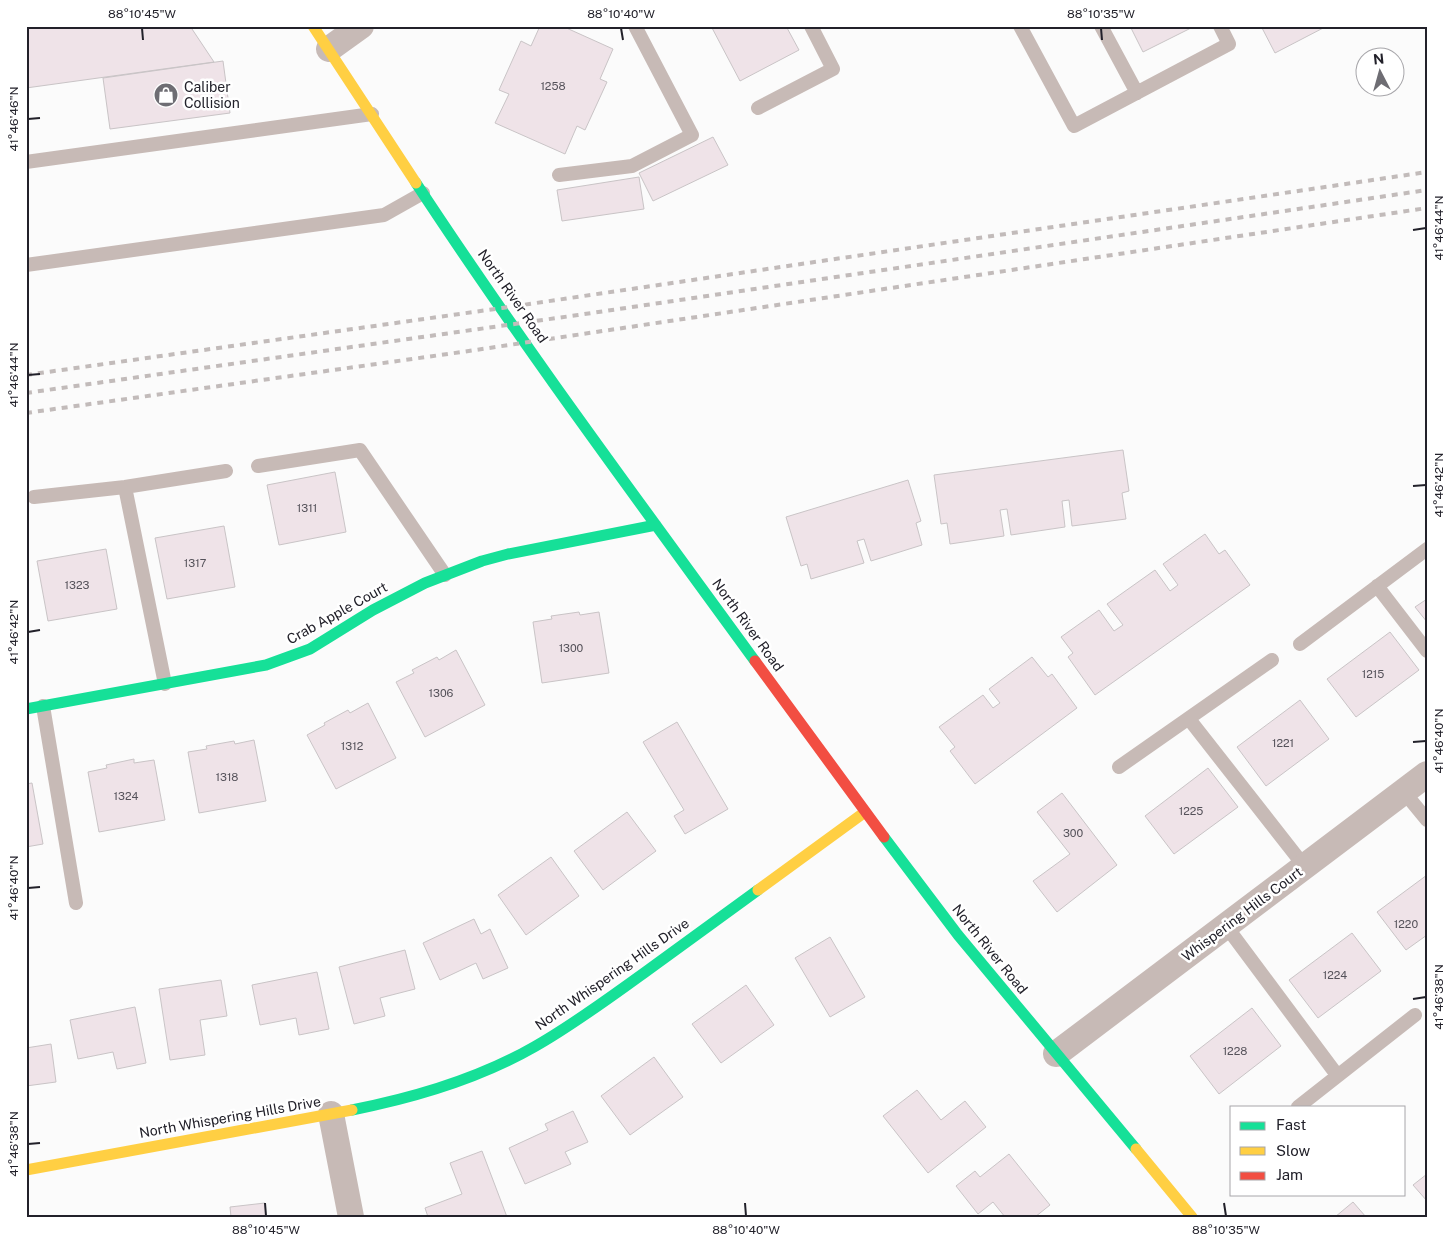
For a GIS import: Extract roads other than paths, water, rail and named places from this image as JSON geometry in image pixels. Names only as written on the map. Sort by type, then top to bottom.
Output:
[{"type":"street","name":"North River Road","points":[[314,26],[423,193],[526,342],[656,525],[865,812],[958,935],[1192,1217]]},
{"type":"street","points":[[329,49],[361,26]]},
{"type":"street","name":"Crab Apple Court","points":[[26,709],[266,665],[310,649],[373,610],[445,575],[482,561],[508,554],[656,525]]},
{"type":"street","name":"Whispering Hills Court","points":[[1056,1054],[1427,774]]},
{"type":"street","name":"North Whispering Hills Drive","points":[[26,1170],[372,1106],[443,1086],[484,1071],[534,1047],[601,1004],[865,812]]},
{"type":"street","points":[[331,1114],[350,1217]]},
{"type":"lane","points":[[559,175],[632,166],[692,135],[635,26]]},
{"type":"lane","points":[[758,108],[833,68],[812,26]]},
{"type":"lane","points":[[1020,26],[1074,126],[1229,44],[1220,26]]},
{"type":"lane","points":[[1101,26],[1137,93]]},
{"type":"lane","points":[[26,162],[372,114]]},
{"type":"lane","points":[[26,265],[384,215],[423,193]]},
{"type":"lane","points":[[258,466],[360,450],[445,575]]},
{"type":"lane","points":[[34,497],[126,487],[226,472]]},
{"type":"lane","points":[[126,487],[166,684]]},
{"type":"lane","points":[[1300,644],[1427,548]]},
{"type":"lane","points":[[1378,586],[1427,651]]},
{"type":"lane","points":[[1119,768],[1272,660]]},
{"type":"lane","points":[[43,706],[76,903]]},
{"type":"lane","points":[[1189,719],[1305,866]]},
{"type":"lane","points":[[1404,792],[1427,820]]},
{"type":"lane","points":[[1226,926],[1337,1075]]},
{"type":"lane","points":[[1299,1106],[1415,1014]]},
{"type":"railway","points":[[26,375],[502,308],[1427,172]]},
{"type":"railway","points":[[26,393],[578,315],[1427,190]]},
{"type":"railway","points":[[26,413],[462,352],[1427,208]]},
{"type":"place","name":"Caliber Collision","points":[[166,95]]}]
